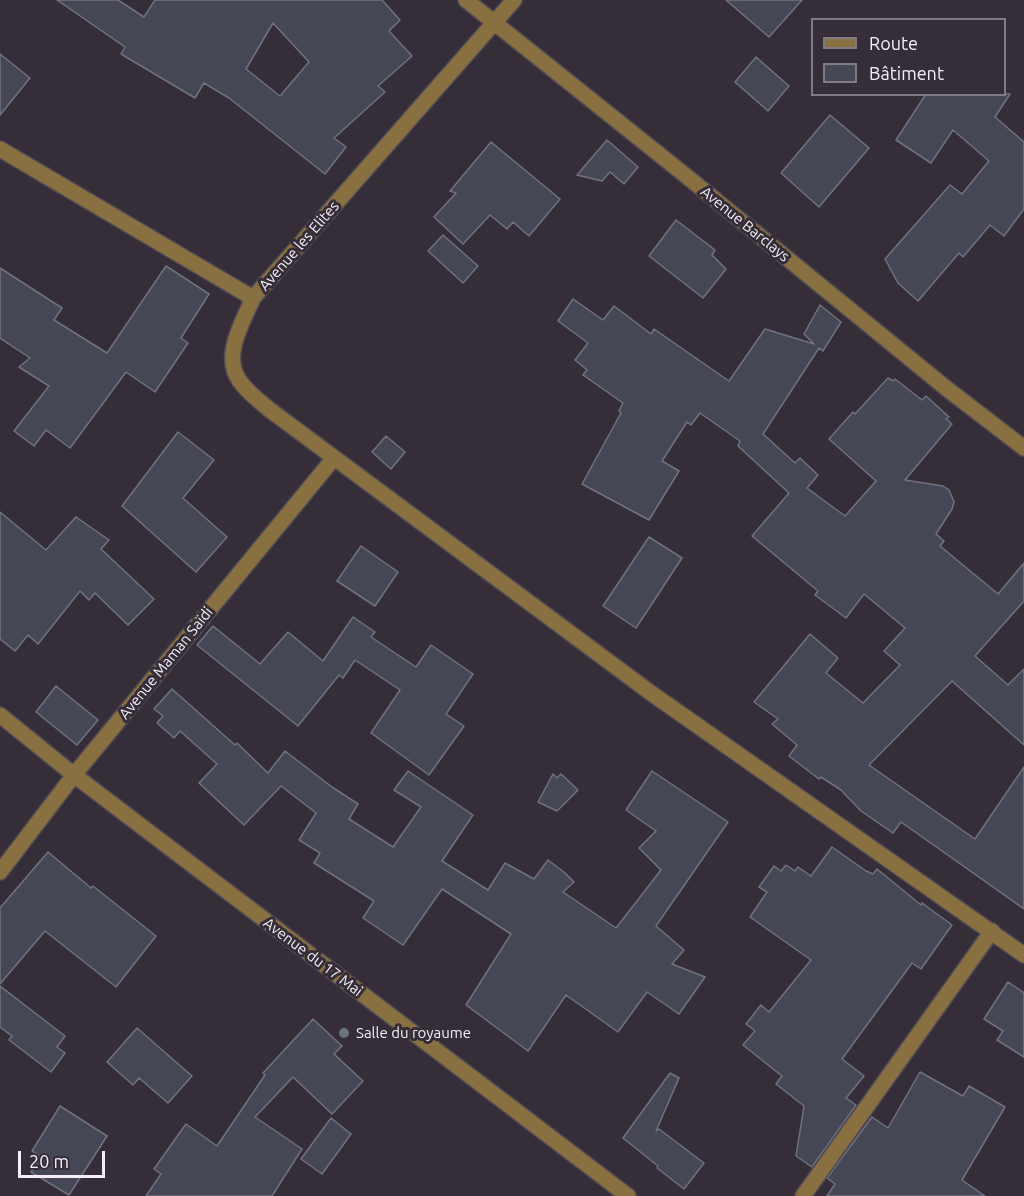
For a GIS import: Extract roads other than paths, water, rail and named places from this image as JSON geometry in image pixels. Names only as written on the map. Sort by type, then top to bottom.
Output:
[{"type":"street","name":"Avenue Barclays","points":[[466,0],[946,388],[1024,448]]},
{"type":"street","name":"Avenue les Elites","points":[[0,149],[253,298],[514,0]]},
{"type":"street","points":[[253,298],[236,337],[232,361],[238,378],[250,393],[651,693],[1024,955]]},
{"type":"street","name":"Avenue Maman Saïdi","points":[[0,872],[74,775],[334,458]]},
{"type":"street","name":"Avenue du 17 Mai","points":[[0,715],[74,775],[628,1196]]},
{"type":"street","points":[[803,1196],[992,931]]},
{"type":"place","name":"Salle du royaume","points":[[344,1033]]}]
